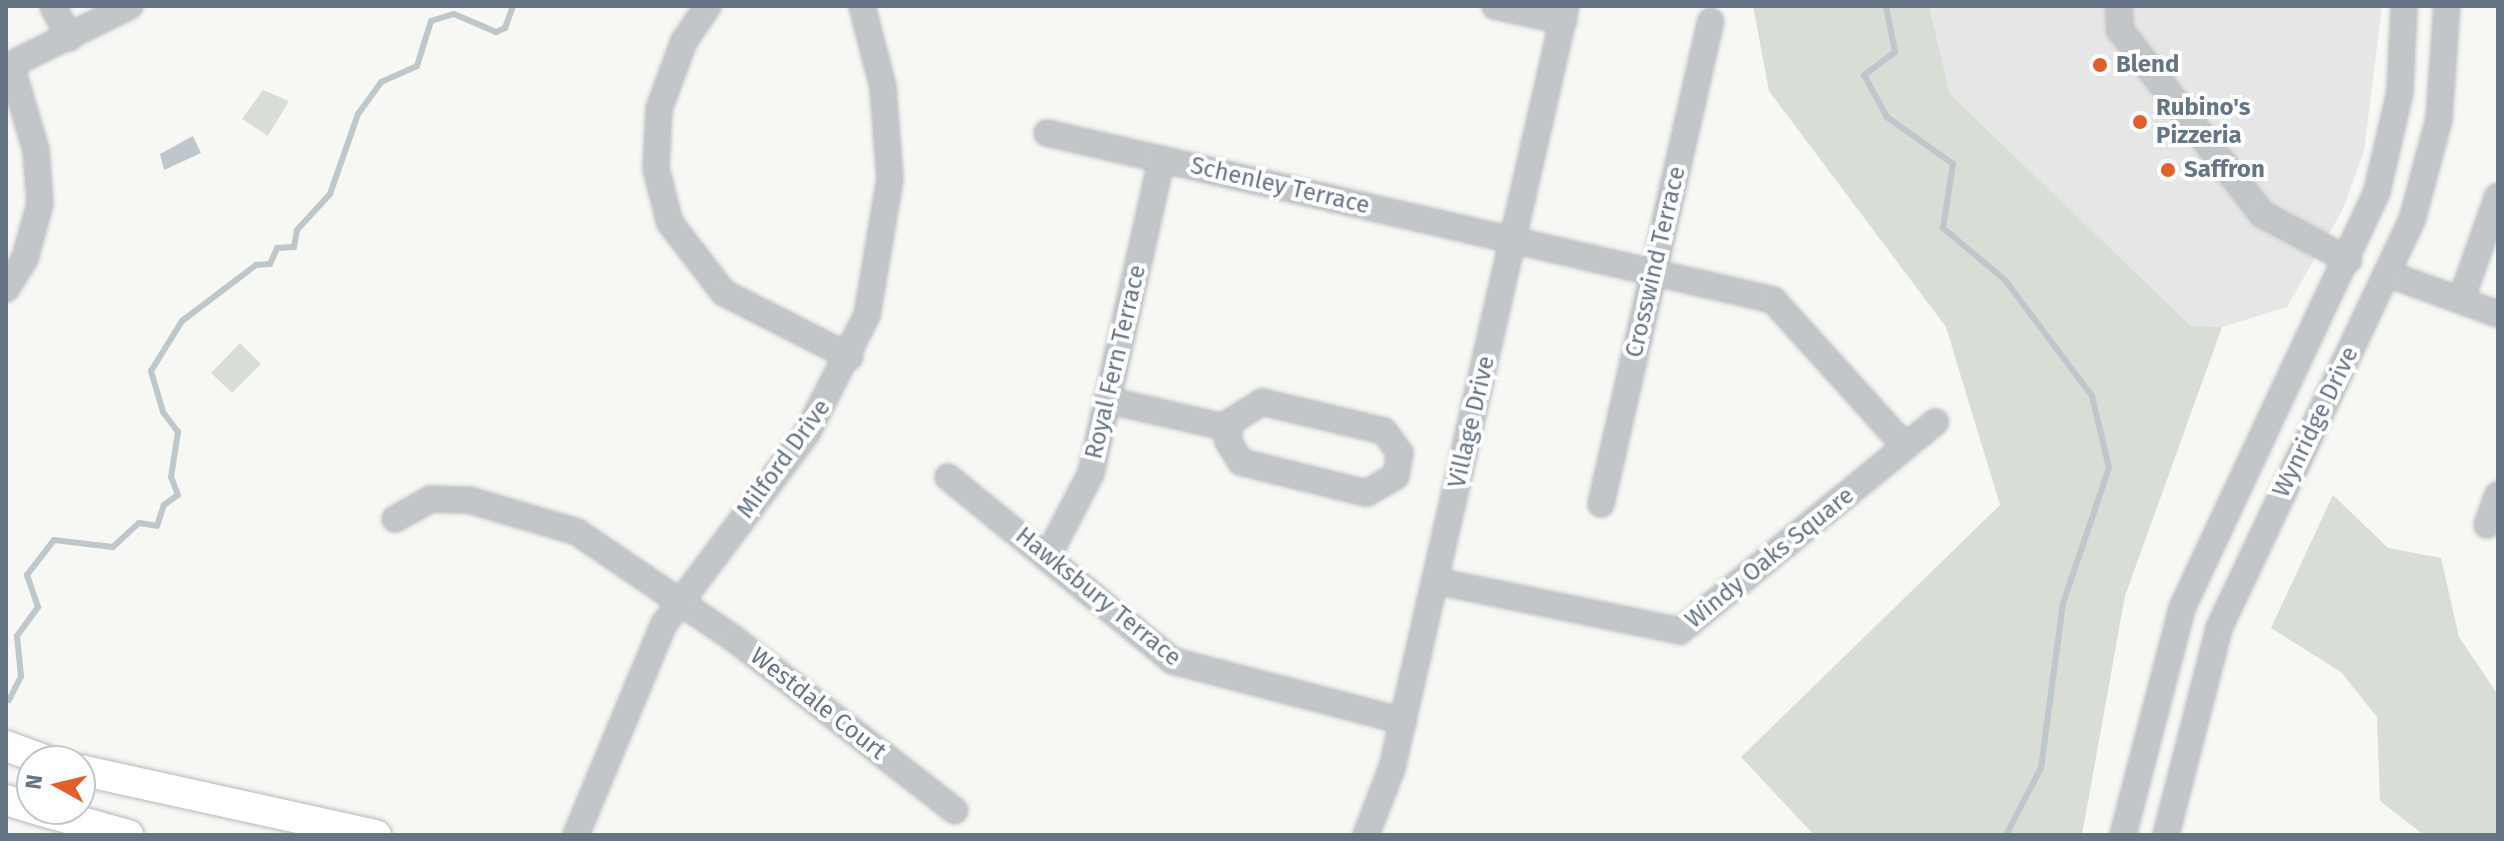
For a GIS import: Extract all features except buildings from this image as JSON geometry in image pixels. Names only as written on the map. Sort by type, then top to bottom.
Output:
[{"type":"main road","points":[[96,774],[376,835]]},
{"type":"main road","points":[[93,825],[128,835]]},
{"type":"street","points":[[53,6],[69,38]]},
{"type":"street","points":[[708,6],[684,41],[659,109],[656,169],[670,223],[724,293],[850,357]]},
{"type":"street","name":"Milford Drive","points":[[576,835],[628,697],[679,601],[807,433],[850,357],[879,269],[890,179],[883,87],[862,6]]},
{"type":"street","points":[[1495,6],[1565,13]]},
{"type":"street","points":[[2119,6],[2120,30],[2262,214],[2348,260]]},
{"type":"street","name":"Wynridge Drive","points":[[2123,835],[2182,608],[2348,260],[2391,145],[2404,6]]},
{"type":"street","name":"Wynridge Drive","points":[[2166,835],[2219,628],[2388,274],[2428,172],[2446,75],[2447,6]]},
{"type":"street","points":[[6,289],[25,258],[40,204],[36,150],[8,67],[69,38],[118,9]]},
{"type":"street","name":"Village Drive","points":[[1366,835],[1403,721],[1565,13]]},
{"type":"street","name":"Crosswind Terrace","points":[[1601,504],[1711,21]]},
{"type":"street","name":"Schenley Terrace","points":[[1047,133],[1514,239]]},
{"type":"street","name":"Royal Fern Terrace","points":[[1048,556],[1083,499],[1162,159]]},
{"type":"street","points":[[2461,300],[2498,196]]},
{"type":"street","points":[[1514,239],[1654,271],[1786,308],[1905,446]]},
{"type":"street","points":[[2388,274],[2498,314]]},
{"type":"street","points":[[1107,400],[1228,428]]},
{"type":"street","points":[[1249,404],[1276,405],[1384,431],[1400,464],[1388,486],[1366,493],[1241,462],[1228,428],[1249,404]]},
{"type":"street","name":"Windy Oaks Square","points":[[1435,581],[1680,631],[1935,422]]},
{"type":"street","name":"Hawksbury Terrace","points":[[948,477],[1195,673],[1403,721]]},
{"type":"street","points":[[2487,525],[2498,495]]},
{"type":"street","name":"Westdale Court","points":[[395,519],[431,499],[517,509],[577,532],[679,601],[955,811]]},
{"type":"shaded area","points":[[1753,6],[1929,6],[1950,94],[2191,326],[2222,327],[2125,596],[2082,835],[1814,835],[1741,757],[2000,505],[1946,327],[1769,91]]},
{"type":"shaded area","points":[[1929,6],[2382,6],[2364,151],[2342,211],[2287,307],[2222,327],[2191,326],[1950,94]]},
{"type":"shaded area","points":[[263,90],[289,101],[268,136],[242,119]]},
{"type":"shaded area","points":[[193,136],[201,153],[164,170],[160,154]]},
{"type":"shaded area","points":[[240,343],[261,364],[232,393],[211,373]]},
{"type":"shaded area","points":[[2333,495],[2388,548],[2441,558],[2459,637],[2498,695],[2498,835],[2424,835],[2380,801],[2377,717],[2341,672],[2271,628]]},
{"type":"waterway","points":[[9,700],[21,676],[17,636],[38,607],[27,575],[54,540],[113,547],[139,523],[157,526],[164,505],[178,495],[171,477],[178,432],[163,412],[151,371],[182,321],[256,265],[270,264],[277,248],[294,247],[297,230],[330,194],[358,114],[381,82],[417,66],[431,21],[454,14],[496,32],[505,28],[513,6]]},
{"type":"waterway","points":[[1886,6],[1895,52],[1864,75],[1887,117],[1953,164],[1943,228],[2005,280],[2092,396],[2109,468],[2063,603],[2041,768],[2006,835]]},
{"type":"place","name":"Blend","points":[[2100,65]]},
{"type":"place","name":"Rubino's Pizzeria","points":[[2140,122]]},
{"type":"place","name":"Saffron","points":[[2168,170]]}]
